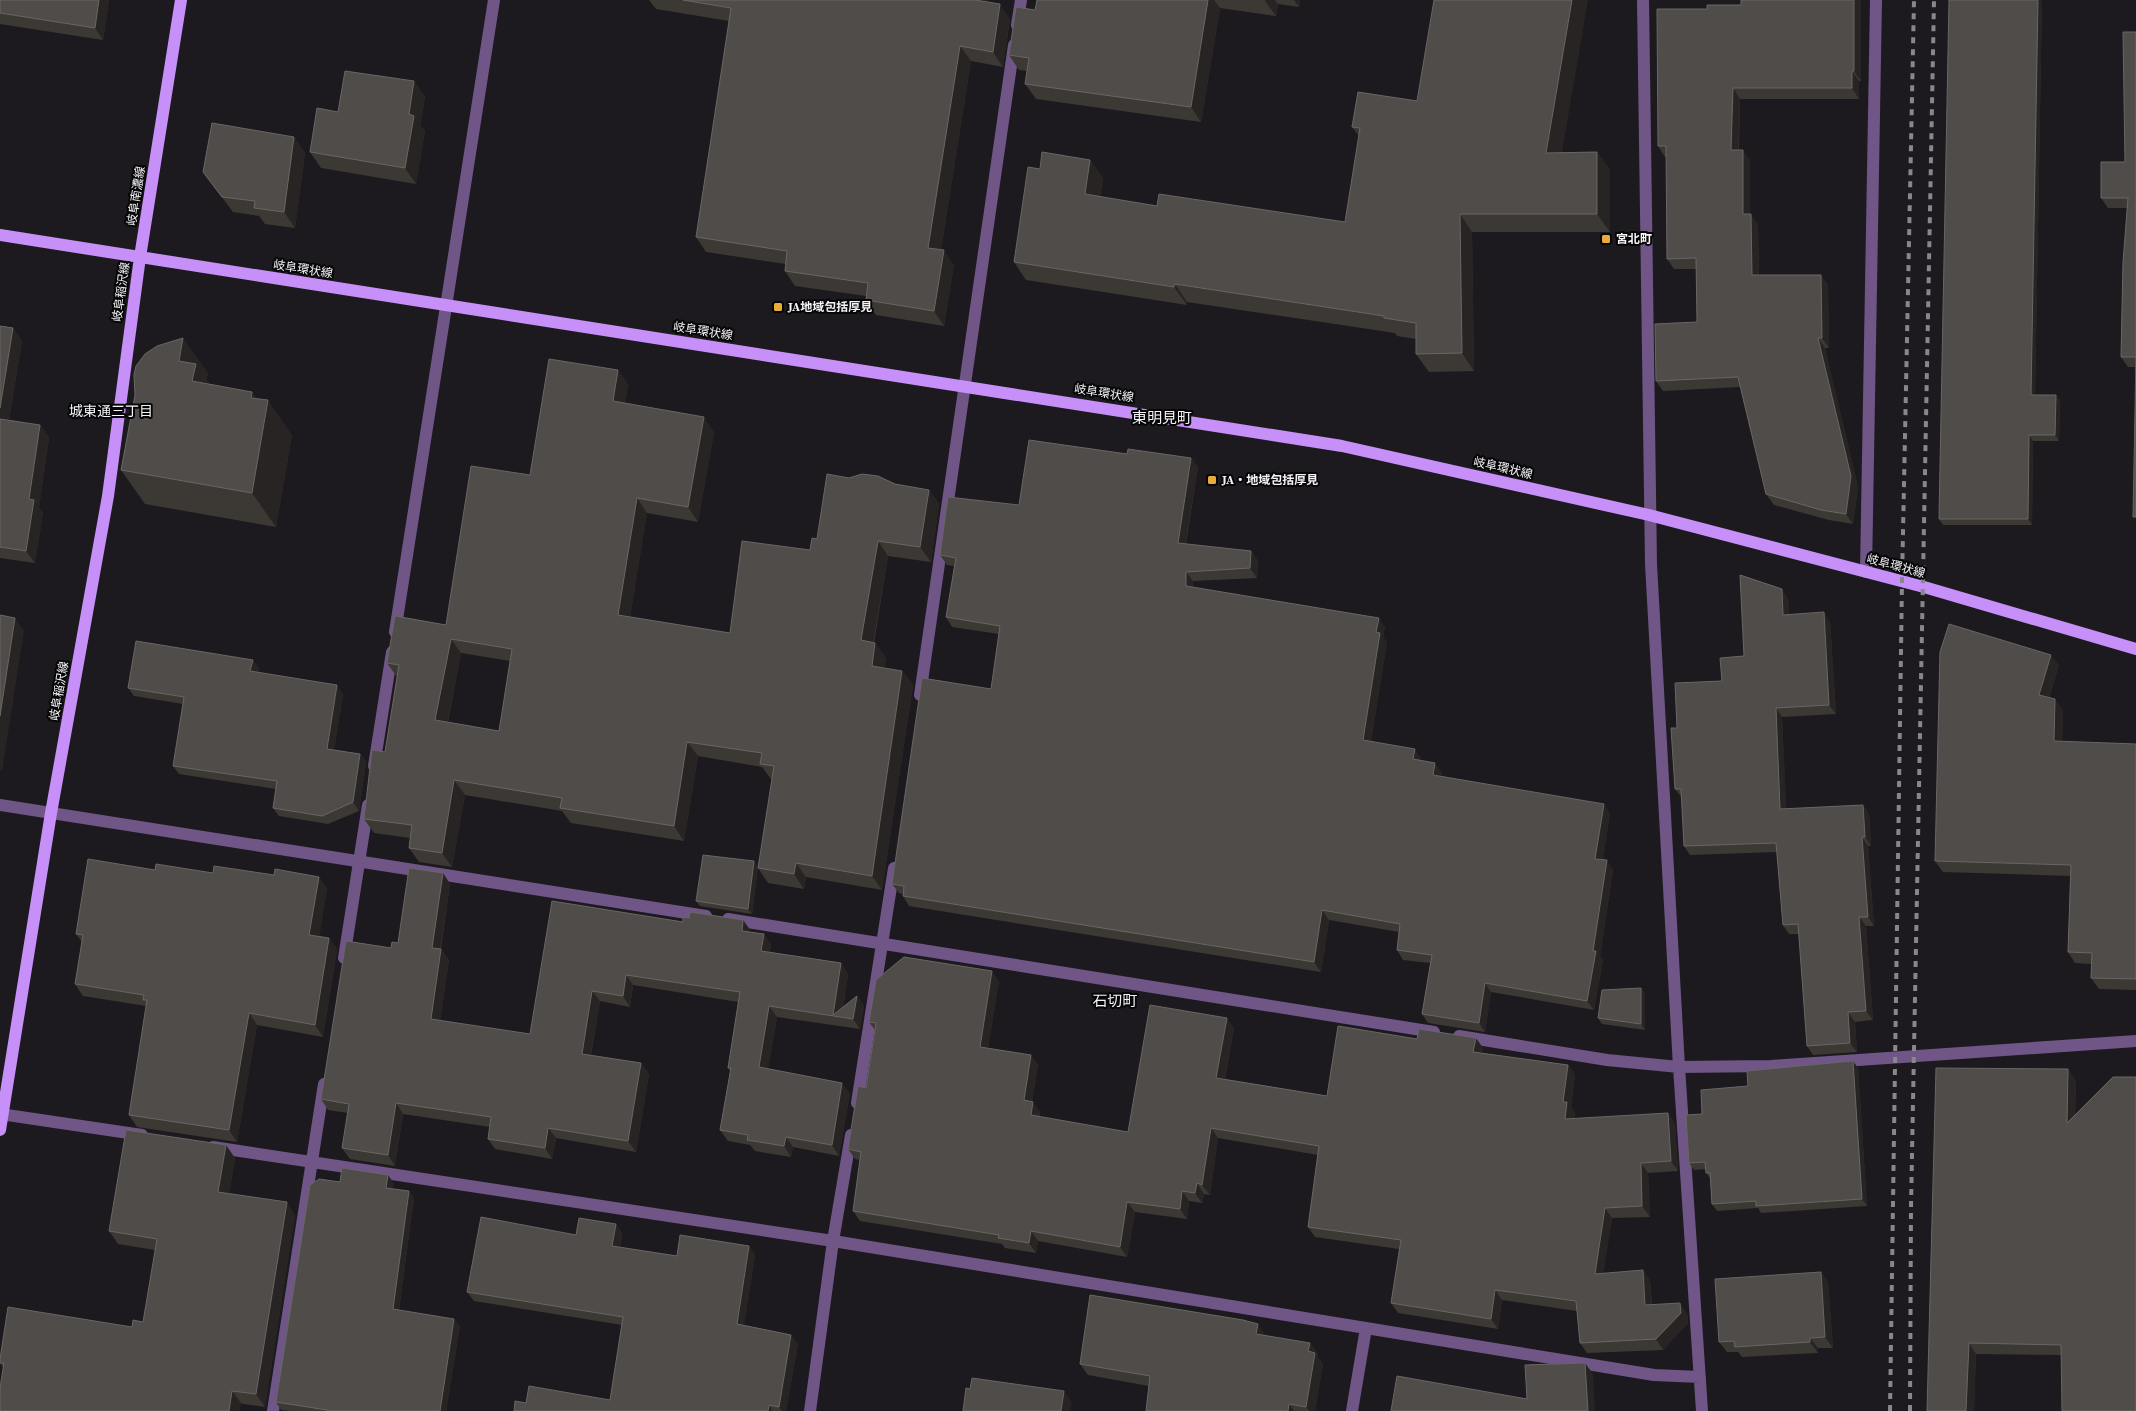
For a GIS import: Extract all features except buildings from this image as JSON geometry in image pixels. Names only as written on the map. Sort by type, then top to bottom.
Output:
[{"type":"main road","name":"岐阜南濃線","points":[[140,257],[181,0]]},
{"type":"main road","points":[[0,234],[140,257]]},
{"type":"main road","name":"岐阜環状線","points":[[140,257],[446,306],[965,385],[1342,446],[1649,515],[1866,572],[2136,649]]},
{"type":"main road","name":"岐阜稲沢線","points":[[0,1130],[1,1114],[51,813],[108,496],[140,257]]},
{"type":"street","points":[[373,774],[494,0]]},
{"type":"street","points":[[918,708],[1021,0]]},
{"type":"street","points":[[1643,0],[1649,515],[1679,1067],[1702,1411]]},
{"type":"street","points":[[1866,572],[1876,0]]},
{"type":"street","points":[[342,969],[370,794]]},
{"type":"street","points":[[0,805],[883,943],[1607,1060],[1679,1067],[1771,1066],[2136,1041]]},
{"type":"street","points":[[810,1411],[833,1241],[896,855]]},
{"type":"street","points":[[273,1411],[326,1075]]},
{"type":"street","points":[[1,1114],[157,1138]]},
{"type":"street","points":[[196,1144],[833,1241],[1654,1375],[1700,1377]]},
{"type":"street","points":[[1352,1411],[1366,1328]]},
{"type":"railway","points":[[1890,1411],[1902,581],[1914,0]]},
{"type":"railway","points":[[1910,1411],[1911,1207],[1934,0]]},
{"type":"place","name":"宮北町","points":[[1606,239]]},
{"type":"place","name":"JA地域包括厚見","points":[[778,307]]},
{"type":"place","name":"JA・地域包括厚見","points":[[1212,480]]},
{"type":"district","name":"城東通三丁目","points":[[111,411]]},
{"type":"district","name":"東明見町","points":[[1162,417]]},
{"type":"district","name":"石切町","points":[[1115,1000]]}]
